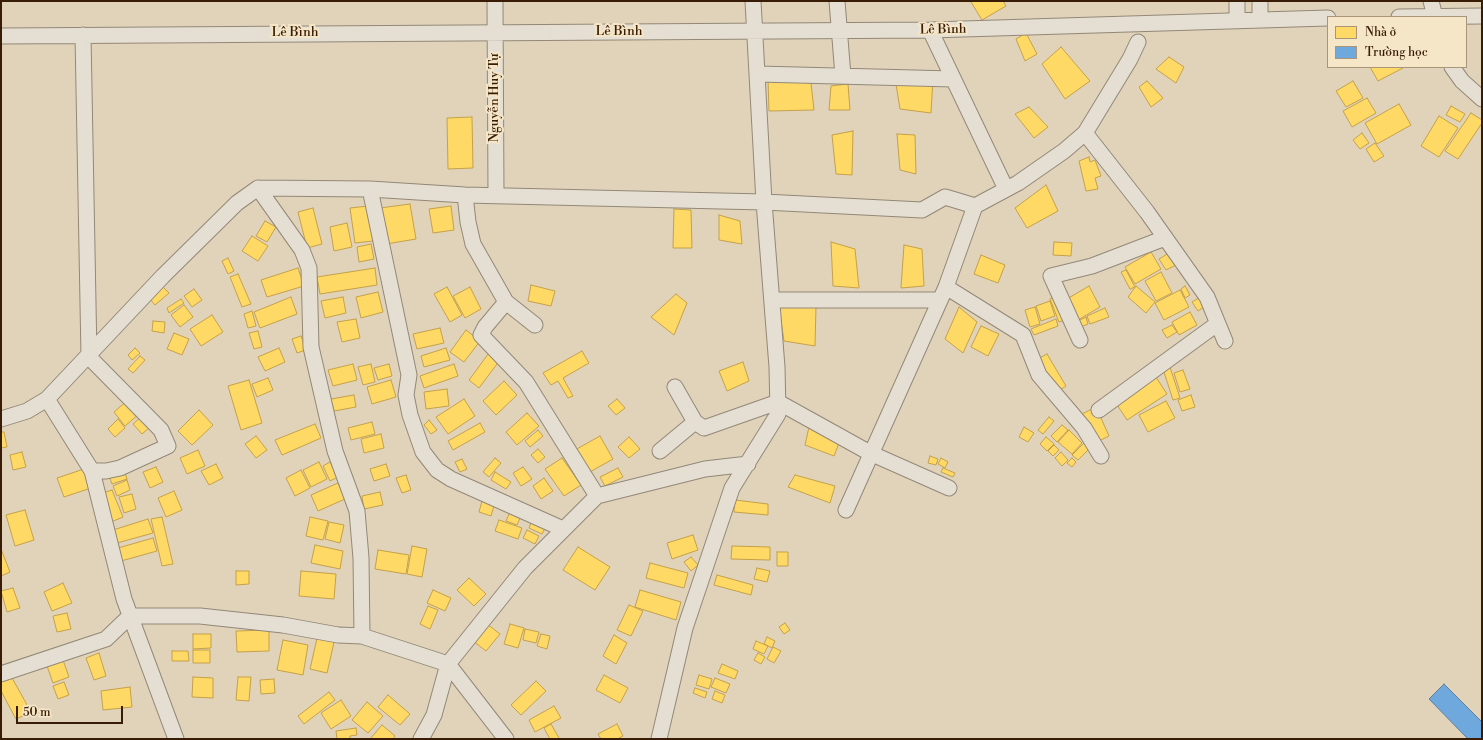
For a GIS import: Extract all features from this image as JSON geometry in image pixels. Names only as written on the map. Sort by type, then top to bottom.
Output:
[{"type":"street","name":"Nguyễn Huy Tự","points":[[495,1],[496,195]]},
{"type":"street","points":[[659,739],[685,628],[732,488],[778,414],[773,300],[764,202],[753,1]]},
{"type":"street","points":[[837,1],[843,76]]},
{"type":"street","points":[[1237,1],[1237,20]]},
{"type":"street","points":[[1260,1],[1260,19]]},
{"type":"street","points":[[1431,1],[1435,16]]},
{"type":"street","points":[[1467,16],[1482,16]]},
{"type":"street","name":"Lê Bình","points":[[1,36],[930,30],[1327,18]]},
{"type":"street","points":[[930,30],[1006,189]]},
{"type":"street","points":[[83,35],[89,356],[161,430],[168,446],[120,468],[106,471],[92,471]]},
{"type":"street","points":[[846,510],[870,453],[943,293],[975,206],[1018,183],[1064,151],[1085,133],[1130,59],[1138,42]]},
{"type":"street","points":[[1453,68],[1462,82],[1482,99]]},
{"type":"street","points":[[758,74],[953,79]]},
{"type":"street","points":[[1085,133],[1165,238],[1207,297],[1225,341]]},
{"type":"street","points":[[258,188],[302,250],[308,268],[311,347],[334,437],[335,451],[357,511],[361,558],[362,636]]},
{"type":"street","points":[[1,419],[27,411],[47,399],[163,276],[237,203],[258,188],[370,189],[465,195],[764,202],[922,210],[945,197],[975,206]]},
{"type":"street","points":[[370,189],[409,375],[406,395],[410,415],[423,452],[437,470],[451,479],[563,529]]},
{"type":"street","points":[[465,195],[468,222],[473,244],[506,302],[535,325]]},
{"type":"street","points":[[1080,340],[1051,276],[1092,266],[1165,238]]},
{"type":"street","points":[[773,300],[943,293],[1023,335],[1039,375],[1084,428],[1102,456]]},
{"type":"street","points":[[506,302],[485,327],[481,335],[526,382],[597,496]]},
{"type":"street","points":[[1099,410],[1217,324]]},
{"type":"street","points":[[675,387],[695,422],[704,428],[778,402],[870,453],[949,488]]},
{"type":"street","points":[[47,399],[92,471],[130,616],[176,739]]},
{"type":"street","points":[[660,452],[695,422]]},
{"type":"street","points":[[421,739],[434,715],[448,664],[525,568],[597,496],[705,469],[748,464]]},
{"type":"street","points":[[1,674],[106,638],[130,616],[200,616],[284,625],[338,635],[362,636],[448,664],[506,739]]},
{"type":"building: Nhà ở","points":[[1003,1],[1006,6],[982,20],[971,2]]},
{"type":"building: Nhà ở","points":[[1026,33],[1037,54],[1025,61],[1016,39]]},
{"type":"building: Nhà ở","points":[[1061,47],[1090,81],[1065,99],[1042,64]]},
{"type":"building: Nhà ở","points":[[1169,57],[1184,67],[1176,83],[1156,69]]},
{"type":"building: Nhà ở","points":[[1371,68],[1403,68],[1378,81]]},
{"type":"building: Nhà ở","points":[[895,78],[933,78],[931,113],[900,109]]},
{"type":"building: Nhà ở","points":[[768,80],[811,83],[814,110],[769,111]]},
{"type":"building: Nhà ở","points":[[1147,81],[1163,98],[1151,107],[1139,87]]},
{"type":"building: Nhà ở","points":[[1353,81],[1363,98],[1346,107],[1336,91]]},
{"type":"building: Nhà ở","points":[[848,84],[850,110],[829,110],[831,86]]},
{"type":"building: Nhà ở","points":[[1367,98],[1376,113],[1352,127],[1343,111]]},
{"type":"building: Nhà ở","points":[[1399,104],[1411,125],[1377,144],[1365,123]]},
{"type":"building: Nhà ở","points":[[1451,106],[1465,114],[1460,122],[1446,115]]},
{"type":"building: Nhà ở","points":[[1029,107],[1048,127],[1034,138],[1015,114]]},
{"type":"building: Nhà ở","points":[[1471,113],[1482,120],[1482,123],[1458,159],[1445,151]]},
{"type":"building: Nhà ở","points":[[1439,116],[1458,128],[1439,157],[1421,146]]},
{"type":"building: Nhà ở","points":[[472,117],[473,168],[448,169],[447,118]]},
{"type":"building: Nhà ở","points":[[853,131],[852,175],[836,174],[832,135]]},
{"type":"building: Nhà ở","points":[[1362,133],[1369,143],[1360,149],[1353,140]]},
{"type":"building: Nhà ở","points":[[897,134],[915,135],[916,174],[900,170]]},
{"type":"building: Nhà ở","points":[[1375,143],[1384,156],[1374,162],[1366,149]]},
{"type":"building: Nhà ở","points":[[1089,157],[1090,162],[1095,160],[1101,176],[1095,178],[1098,189],[1086,191],[1079,161]]},
{"type":"building: Nhà ở","points":[[1046,185],[1058,211],[1027,228],[1015,208]]},
{"type":"building: Nhà ở","points":[[410,204],[416,239],[386,244],[380,208]]},
{"type":"building: Nhà ở","points":[[368,206],[373,241],[355,243],[350,208]]},
{"type":"building: Nhà ở","points":[[451,206],[454,230],[433,233],[429,209]]},
{"type":"building: Nhà ở","points":[[313,208],[322,244],[307,248],[298,212]]},
{"type":"building: Nhà ở","points":[[674,209],[691,210],[692,248],[673,248]]},
{"type":"building: Nhà ở","points":[[719,215],[740,221],[742,244],[719,240]]},
{"type":"building: Nhà ở","points":[[265,221],[276,227],[267,242],[256,236]]},
{"type":"building: Nhà ở","points":[[347,223],[352,247],[334,251],[330,227]]},
{"type":"building: Nhà ở","points":[[252,236],[268,246],[258,261],[242,251]]},
{"type":"building: Nhà ở","points":[[831,242],[855,249],[859,288],[833,286]]},
{"type":"building: Nhà ở","points":[[1054,242],[1072,243],[1071,256],[1053,255]]},
{"type":"building: Nhà ở","points":[[371,244],[374,259],[359,262],[357,247]]},
{"type":"building: Nhà ở","points":[[904,245],[922,249],[924,286],[901,288]]},
{"type":"building: Nhà ở","points":[[1151,252],[1161,269],[1135,284],[1125,267]]},
{"type":"building: Nhà ở","points":[[1169,253],[1176,265],[1166,270],[1159,259]]},
{"type":"building: Nhà ở","points":[[981,255],[1005,265],[998,283],[974,274]]},
{"type":"building: Nhà ở","points":[[228,258],[234,271],[228,274],[222,261]]},
{"type":"building: Nhà ở","points":[[298,268],[304,286],[267,297],[261,280]]},
{"type":"building: Nhà ở","points":[[375,268],[377,285],[320,294],[317,277]]},
{"type":"building: Nhà ở","points":[[1126,270],[1135,287],[1130,289],[1121,272]]},
{"type":"building: Nhà ở","points":[[1161,272],[1172,293],[1156,301],[1145,281]]},
{"type":"building: Nhà ở","points":[[238,274],[251,304],[242,307],[230,277]]},
{"type":"building: Nhà ở","points":[[531,285],[555,291],[551,306],[528,301]]},
{"type":"building: Nhà ở","points":[[1089,286],[1100,307],[1078,320],[1067,299]]},
{"type":"building: Nhà ở","points":[[1136,286],[1155,302],[1146,313],[1128,297]]},
{"type":"building: Nhà ở","points":[[1185,286],[1190,295],[1185,298],[1181,289]]},
{"type":"building: Nhà ở","points":[[163,287],[169,293],[155,305],[150,299]]},
{"type":"building: Nhà ở","points":[[447,287],[462,315],[450,322],[434,294]]},
{"type":"building: Nhà ở","points":[[470,287],[481,309],[465,318],[453,296]]},
{"type":"building: Nhà ở","points":[[194,289],[202,300],[192,307],[184,296]]},
{"type":"building: Nhà ở","points":[[1180,290],[1189,307],[1164,320],[1155,303]]},
{"type":"building: Nhà ở","points":[[378,292],[383,312],[361,318],[356,297]]},
{"type":"building: Nhà ở","points":[[676,294],[687,303],[674,335],[651,317]]},
{"type":"building: Nhà ở","points":[[1058,296],[1067,319],[1059,322],[1050,299]]},
{"type":"building: Nhà ở","points":[[1202,296],[1208,304],[1198,311],[1192,302]]},
{"type":"building: Nhà ở","points":[[291,297],[297,314],[260,328],[254,312]]},
{"type":"building: Nhà ở","points":[[343,297],[346,313],[325,318],[321,301]]},
{"type":"building: Nhà ở","points":[[181,299],[184,303],[169,313],[167,308]]},
{"type":"building: Nhà ở","points":[[778,300],[816,306],[815,346],[784,341]]},
{"type":"building: Nhà ở","points":[[1050,301],[1055,316],[1041,321],[1036,306]]},
{"type":"building: Nhà ở","points":[[184,305],[193,317],[180,327],[171,315]]},
{"type":"building: Nhà ở","points":[[959,307],[977,322],[963,353],[945,339]]},
{"type":"building: Nhà ở","points":[[1035,307],[1040,324],[1030,327],[1025,310]]},
{"type":"building: Nhà ở","points":[[1105,308],[1109,317],[1090,324],[1087,316]]},
{"type":"building: Nhà ở","points":[[252,311],[256,326],[248,328],[244,314]]},
{"type":"building: Nhà ở","points":[[1190,312],[1197,325],[1179,335],[1172,322]]},
{"type":"building: Nhà ở","points":[[212,315],[223,332],[201,346],[190,329]]},
{"type":"building: Nhà ở","points":[[1086,317],[1088,324],[1081,327],[1078,321]]},
{"type":"building: Nhà ở","points":[[356,319],[360,338],[342,342],[337,322]]},
{"type":"building: Nhà ở","points":[[1056,319],[1058,326],[1034,335],[1031,329]]},
{"type":"building: Nhà ở","points":[[153,321],[165,322],[164,333],[152,331]]},
{"type":"building: Nhà ở","points":[[1172,325],[1177,332],[1167,338],[1162,330]]},
{"type":"building: Nhà ở","points":[[981,326],[999,334],[988,356],[971,347]]},
{"type":"building: Nhà ở","points":[[440,328],[444,343],[417,349],[413,334]]},
{"type":"building: Nhà ở","points":[[466,330],[480,341],[464,362],[450,352]]},
{"type":"building: Nhà ở","points":[[258,331],[262,347],[254,349],[249,333]]},
{"type":"building: Nhà ở","points":[[174,333],[189,339],[182,355],[167,349]]},
{"type":"building: Nhà ở","points":[[301,336],[306,350],[297,353],[292,339]]},
{"type":"building: Nhà ở","points":[[135,348],[140,353],[132,360],[128,355]]},
{"type":"building: Nhà ở","points":[[279,348],[285,362],[265,371],[258,357]]},
{"type":"building: Nhà ở","points":[[446,348],[450,360],[424,367],[421,356]]},
{"type":"building: Nhà ở","points":[[582,351],[589,363],[563,378],[573,396],[568,398],[558,381],[551,385],[543,373]]},
{"type":"building: Nhà ở","points":[[489,353],[500,360],[479,388],[469,380]]},
{"type":"building: Nhà ở","points":[[1047,354],[1066,386],[1057,392],[1038,359]]},
{"type":"building: Nhà ở","points":[[140,356],[145,360],[133,373],[128,369]]},
{"type":"building: Nhà ở","points":[[743,362],[749,381],[727,391],[719,371]]},
{"type":"building: Nhà ở","points":[[353,364],[357,380],[333,386],[328,370]]},
{"type":"building: Nhà ở","points":[[371,364],[375,382],[363,385],[358,367]]},
{"type":"building: Nhà ở","points":[[389,364],[392,376],[378,380],[374,368]]},
{"type":"building: Nhà ở","points":[[454,364],[458,376],[424,388],[420,376]]},
{"type":"building: Nhà ở","points":[[1170,367],[1180,398],[1173,400],[1163,369]]},
{"type":"building: Nhà ở","points":[[1183,370],[1190,389],[1180,392],[1174,373]]},
{"type":"building: Nhà ở","points":[[1156,377],[1167,394],[1127,420],[1116,403]]},
{"type":"building: Nhà ở","points":[[268,378],[273,390],[257,397],[252,384]]},
{"type":"building: Nhà ở","points":[[249,380],[262,423],[241,430],[228,386]]},
{"type":"building: Nhà ở","points":[[391,380],[396,397],[372,404],[367,387]]},
{"type":"building: Nhà ở","points":[[504,381],[517,395],[496,415],[483,401]]},
{"type":"building: Nhà ở","points":[[447,389],[449,406],[426,409],[424,392]]},
{"type":"building: Nhà ở","points":[[354,395],[356,407],[334,411],[331,399]]},
{"type":"building: Nhà ở","points":[[1191,395],[1195,407],[1182,411],[1178,400]]},
{"type":"building: Nhà ở","points":[[464,399],[475,416],[448,434],[436,417]]},
{"type":"building: Nhà ở","points":[[617,399],[625,408],[616,415],[608,406]]},
{"type":"building: Nhà ở","points":[[128,400],[139,414],[125,426],[114,412]]},
{"type":"building: Nhà ở","points":[[1166,401],[1175,418],[1148,432],[1139,415]]},
{"type":"building: Nhà ở","points":[[1096,407],[1109,436],[1095,443],[1082,414]]},
{"type":"building: Nhà ở","points":[[199,410],[213,425],[192,445],[178,431]]},
{"type":"building: Nhà ở","points":[[527,413],[539,426],[517,445],[506,432]]},
{"type":"building: Nhà ở","points":[[141,417],[150,427],[142,434],[133,424]]},
{"type":"building: Nhà ở","points":[[1049,417],[1054,421],[1043,434],[1038,430]]},
{"type":"building: Nhà ở","points":[[811,418],[841,438],[834,456],[805,445]]},
{"type":"building: Nhà ở","points":[[118,419],[125,428],[115,437],[108,429]]},
{"type":"building: Nhà ở","points":[[429,420],[437,430],[431,434],[424,425]]},
{"type":"building: Nhà ở","points":[[372,422],[375,434],[351,440],[348,428]]},
{"type":"building: Nhà ở","points":[[480,423],[485,432],[453,450],[448,441]]},
{"type":"building: Nhà ở","points":[[315,424],[321,438],[282,455],[275,440]]},
{"type":"building: Nhà ở","points":[[1062,425],[1068,430],[1057,442],[1051,436]]},
{"type":"building: Nhà ở","points":[[1024,427],[1034,433],[1028,442],[1019,437]]},
{"type":"building: Nhà ở","points":[[538,430],[543,436],[530,447],[525,441]]},
{"type":"building: Nhà ở","points":[[1069,430],[1082,443],[1072,454],[1058,442]]},
{"type":"building: Nhà ở","points":[[1,432],[4,432],[7,447],[1,448]]},
{"type":"building: Nhà ở","points":[[381,434],[384,448],[364,453],[361,439]]},
{"type":"building: Nhà ở","points":[[256,436],[267,450],[256,458],[245,444]]},
{"type":"building: Nhà ở","points":[[600,436],[613,459],[588,473],[575,450]]},
{"type":"building: Nhà ở","points":[[629,437],[640,449],[629,458],[618,447]]},
{"type":"building: Nhà ở","points":[[1046,437],[1054,444],[1047,451],[1040,444]]},
{"type":"building: Nhà ở","points":[[1084,443],[1090,448],[1078,460],[1072,455]]},
{"type":"building: Nhà ở","points":[[1054,445],[1059,450],[1053,456],[1048,451]]},
{"type":"building: Nhà ở","points":[[538,449],[545,457],[538,463],[531,455]]},
{"type":"building: Nhà ở","points":[[198,450],[205,466],[187,474],[180,458]]},
{"type":"building: Nhà ở","points":[[22,452],[26,467],[13,470],[10,455]]},
{"type":"building: Nhà ở","points":[[1061,452],[1068,460],[1062,466],[1055,458]]},
{"type":"building: Nhà ở","points":[[930,456],[938,459],[936,465],[928,463]]},
{"type":"building: Nhà ở","points":[[495,458],[501,463],[489,477],[483,472]]},
{"type":"building: Nhà ở","points":[[562,458],[581,485],[564,496],[545,469]]},
{"type":"building: Nhà ở","points":[[941,458],[948,462],[945,468],[938,464]]},
{"type":"building: Nhà ở","points":[[1072,458],[1076,462],[1072,467],[1067,463]]},
{"type":"building: Nhà ở","points":[[462,459],[467,469],[460,472],[455,462]]},
{"type":"building: Nhà ở","points":[[319,462],[327,479],[311,487],[303,470]]},
{"type":"building: Nhà ở","points":[[330,462],[338,477],[330,481],[323,466]]},
{"type":"building: Nhà ở","points":[[216,464],[223,478],[209,485],[201,471]]},
{"type":"building: Nhà ở","points":[[386,464],[390,476],[374,481],[370,469]]},
{"type":"building: Nhà ở","points":[[156,467],[163,482],[150,488],[143,472]]},
{"type":"building: Nhà ở","points":[[523,467],[532,479],[521,486],[513,473]]},
{"type":"building: Nhà ở","points":[[618,468],[623,477],[605,486],[600,477]]},
{"type":"building: Nhà ở","points":[[943,468],[955,473],[953,477],[941,472]]},
{"type":"building: Nhà ở","points":[[84,469],[91,488],[64,497],[57,478]]},
{"type":"building: Nhà ở","points":[[124,470],[127,479],[112,484],[109,476]]},
{"type":"building: Nhà ở","points":[[301,470],[310,488],[295,496],[286,478]]},
{"type":"building: Nhà ở","points":[[495,472],[511,482],[506,489],[491,480]]},
{"type":"building: Nhà ở","points":[[406,475],[411,490],[402,493],[396,478]]},
{"type":"building: Nhà ở","points":[[795,475],[835,486],[830,503],[788,487]]},
{"type":"building: Nhà ở","points":[[544,478],[553,491],[541,499],[533,486]]},
{"type":"building: Nhà ở","points":[[127,480],[130,490],[117,496],[113,486]]},
{"type":"building: Nhà ở","points":[[338,483],[345,499],[318,511],[311,495]]},
{"type":"building: Nhà ở","points":[[112,490],[123,517],[111,522],[100,494]]},
{"type":"building: Nhà ở","points":[[174,491],[182,510],[166,517],[158,498]]},
{"type":"building: Nhà ở","points":[[380,492],[383,505],[364,509],[362,496]]},
{"type":"building: Nhà ở","points":[[132,494],[136,509],[124,513],[119,497]]},
{"type":"building: Nhà ở","points":[[735,500],[768,504],[768,515],[734,512]]},
{"type":"building: Nhà ở","points":[[482,501],[494,506],[491,516],[479,512]]},
{"type":"building: Nhà ở","points":[[25,510],[34,540],[15,546],[6,515]]},
{"type":"building: Nhà ở","points":[[510,512],[521,516],[517,525],[506,521]]},
{"type":"building: Nhà ở","points":[[162,517],[173,564],[162,566],[151,519]]},
{"type":"building: Nhà ở","points":[[310,517],[328,521],[323,540],[306,536]]},
{"type":"building: Nhà ở","points":[[148,519],[153,533],[117,543],[113,530]]},
{"type":"building: Nhà ở","points":[[499,520],[522,528],[518,539],[495,531]]},
{"type":"building: Nhà ở","points":[[532,520],[546,526],[542,534],[529,528]]},
{"type":"building: Nhà ở","points":[[329,522],[344,525],[340,543],[325,539]]},
{"type":"building: Nhà ở","points":[[527,530],[539,536],[535,544],[523,538]]},
{"type":"building: Nhà ở","points":[[693,535],[698,550],[672,559],[667,543]]},
{"type":"building: Nhà ở","points":[[153,538],[157,551],[121,561],[118,548]]},
{"type":"building: Nhà ở","points":[[315,545],[343,551],[340,569],[311,563]]},
{"type":"building: Nhà ở","points":[[412,546],[427,549],[422,577],[407,574]]},
{"type":"building: Nhà ở","points":[[732,546],[770,547],[770,560],[731,559]]},
{"type":"building: Nhà ở","points":[[578,547],[610,567],[595,590],[563,570]]},
{"type":"building: Nhà ở","points":[[1,549],[10,572],[1,576]]},
{"type":"building: Nhà ở","points":[[378,550],[409,555],[406,574],[375,569]]},
{"type":"building: Nhà ở","points":[[777,552],[788,552],[788,566],[777,566]]},
{"type":"building: Nhà ở","points":[[691,557],[698,565],[691,571],[684,562]]},
{"type":"building: Nhà ở","points":[[650,563],[688,573],[684,588],[646,578]]},
{"type":"building: Nhà ở","points":[[757,568],[770,571],[767,582],[754,579]]},
{"type":"building: Nhà ở","points":[[236,571],[249,571],[249,584],[236,585]]},
{"type":"building: Nhà ở","points":[[301,571],[336,574],[334,599],[299,596]]},
{"type":"building: Nhà ở","points":[[717,575],[753,585],[751,595],[714,585]]},
{"type":"building: Nhà ở","points":[[469,578],[486,594],[474,606],[457,590]]},
{"type":"building: Nhà ở","points":[[63,583],[72,603],[52,611],[44,592]]},
{"type":"building: Nhà ở","points":[[13,588],[20,608],[7,612],[1,591]]},
{"type":"building: Nhà ở","points":[[433,590],[451,598],[445,611],[427,603]]},
{"type":"building: Nhà ở","points":[[640,590],[681,602],[676,620],[635,607]]},
{"type":"building: Nhà ở","points":[[629,605],[643,611],[631,636],[617,630]]},
{"type":"building: Nhà ở","points":[[428,606],[438,610],[430,629],[420,624]]},
{"type":"building: Nhà ở","points":[[67,613],[71,629],[57,632],[53,616]]},
{"type":"building: Nhà ở","points":[[785,623],[790,630],[784,634],[779,627]]},
{"type":"building: Nhà ở","points":[[487,624],[500,634],[486,651],[473,641]]},
{"type":"building: Nhà ở","points":[[510,624],[524,628],[518,648],[504,644]]},
{"type":"building: Nhà ở","points":[[525,629],[539,632],[536,643],[523,640]]},
{"type":"building: Nhà ở","points":[[269,630],[269,651],[237,652],[236,631]]},
{"type":"building: Nhà ở","points":[[193,634],[211,634],[211,648],[193,649]]},
{"type":"building: Nhà ở","points":[[318,634],[335,638],[327,673],[310,669]]},
{"type":"building: Nhà ở","points":[[541,634],[550,636],[547,649],[537,646]]},
{"type":"building: Nhà ở","points":[[614,635],[627,643],[616,664],[603,656]]},
{"type":"building: Nhà ở","points":[[767,637],[775,641],[772,648],[764,644]]},
{"type":"building: Nhà ở","points":[[283,640],[308,645],[303,675],[277,670]]},
{"type":"building: Nhà ở","points":[[756,641],[768,646],[764,654],[753,649]]},
{"type":"building: Nhà ở","points":[[773,647],[781,651],[774,663],[767,659]]},
{"type":"building: Nhà ở","points":[[193,650],[210,650],[210,663],[193,663]]},
{"type":"building: Nhà ở","points":[[172,651],[188,651],[189,661],[172,661]]},
{"type":"building: Nhà ở","points":[[99,653],[106,676],[94,680],[86,658]]},
{"type":"building: Nhà ở","points":[[758,653],[765,657],[761,664],[754,660]]},
{"type":"building: Nhà ở","points":[[63,660],[69,677],[53,683],[47,666]]},
{"type":"building: Nhà ở","points":[[722,664],[738,671],[735,679],[718,673]]},
{"type":"building: Nhà ở","points":[[604,675],[628,688],[620,703],[596,690]]},
{"type":"building: Nhà ở","points":[[699,675],[712,679],[709,689],[696,685]]},
{"type":"building: Nhà ở","points":[[11,676],[31,712],[16,719],[1,691],[1,681]]},
{"type":"building: Nhà ở","points":[[193,677],[213,678],[213,698],[192,697]]},
{"type":"building: Nhà ở","points":[[238,677],[251,677],[249,701],[236,700]]},
{"type":"building: Nhà ở","points":[[715,678],[730,684],[726,693],[711,687]]},
{"type":"building: Nhà ở","points":[[274,679],[275,693],[261,694],[260,680]]},
{"type":"building: Nhà ở","points":[[536,681],[546,691],[521,715],[511,705]]},
{"type":"building: Nhà ở","points":[[64,682],[69,695],[58,699],[53,686]]},
{"type":"building: Nhà ở","points":[[130,687],[132,707],[103,710],[101,691]]},
{"type":"building: Nhà ở","points":[[695,688],[707,692],[705,698],[693,693]]},
{"type":"building: Nhà ở","points":[[715,691],[725,695],[722,703],[712,699]]},
{"type":"building: Nhà ở","points":[[329,692],[335,700],[304,724],[298,716]]},
{"type":"building: Nhà ở","points":[[388,695],[410,714],[400,725],[378,707]]},
{"type":"building: Nhà ở","points":[[341,700],[351,716],[331,729],[321,713]]},
{"type":"building: Nhà ở","points":[[367,702],[383,716],[368,733],[352,720]]},
{"type":"building: Nhà ở","points":[[554,706],[561,718],[535,732],[529,720]]},
{"type":"building: Nhà ở","points":[[551,724],[559,738],[558,739],[550,739],[544,728]]},
{"type":"building: Nhà ở","points":[[617,724],[623,736],[617,739],[601,739],[598,734]]},
{"type":"building: Nhà ở","points":[[382,725],[395,736],[393,739],[370,739]]},
{"type":"building: Nhà ở","points":[[356,728],[357,735],[350,736],[350,739],[337,739],[336,731]]},
{"type":"building: Trường học","points":[[1444,684],[1482,722],[1482,739],[1468,739],[1429,699]]}]
